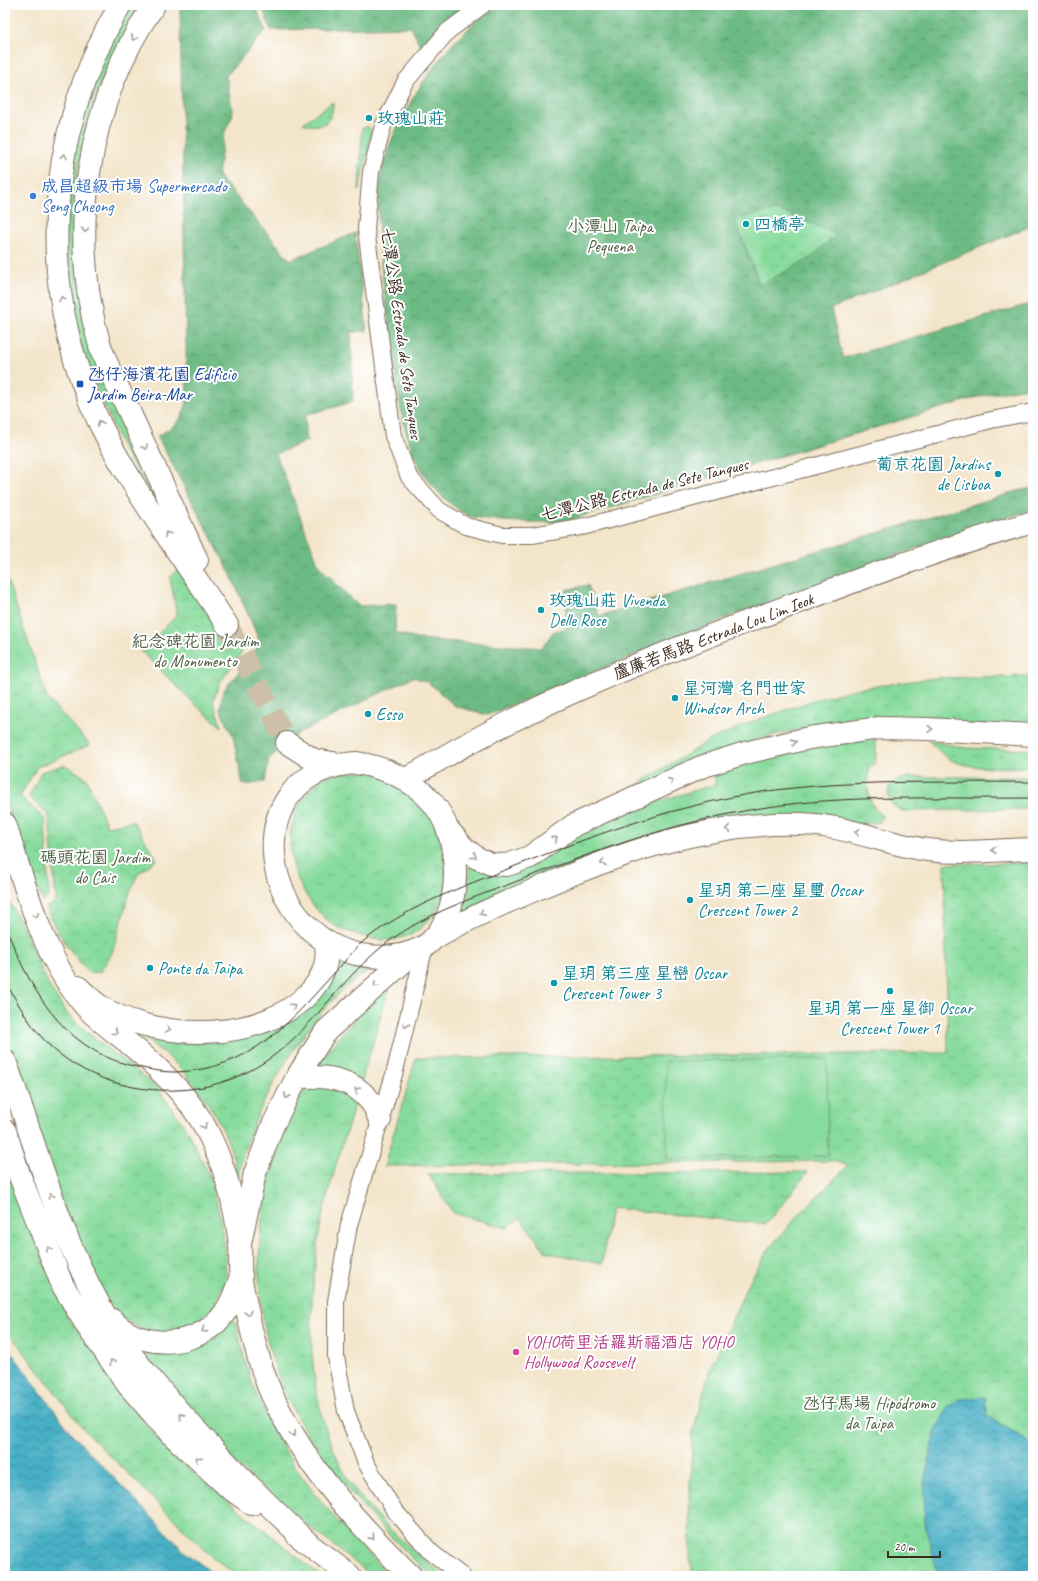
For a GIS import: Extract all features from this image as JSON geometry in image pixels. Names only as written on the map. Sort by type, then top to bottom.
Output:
[{"type":"main road","points":[[120,5],[89,66],[67,136],[60,173],[56,247],[59,284],[65,320],[76,363],[100,425],[136,487],[227,625],[101,347],[87,279],[85,210],[95,141],[104,108],[116,76],[131,44],[154,5]]},
{"type":"main road","name":"盧廉若馬路 Estrada Lou Lim Ieok","points":[[405,780],[463,745],[555,699],[670,650],[885,569],[1033,522]]},
{"type":"main road","points":[[447,828],[451,842],[455,886],[449,914],[425,945],[384,958],[348,952],[325,941],[303,922],[291,908],[277,875],[274,857],[273,834],[281,809],[287,798],[291,784],[292,770],[286,743],[314,760],[342,764],[370,765],[383,769],[405,780],[423,793],[433,803],[447,828],[464,848],[477,858],[492,864],[507,865],[530,857],[574,825],[701,767],[744,754],[809,738],[880,728],[928,728],[1033,735]]},
{"type":"main road","points":[[287,798],[305,780],[316,773],[342,764]]},
{"type":"main road","points":[[5,824],[48,948],[71,987],[87,1008],[139,1052],[186,1099],[204,1125],[220,1156],[234,1200],[240,1246],[241,1276],[252,1334],[271,1394],[301,1450],[334,1494],[376,1542],[411,1576]]},
{"type":"main road","points":[[240,1246],[255,1173],[273,1125],[296,1077],[326,1031],[425,945],[461,922],[556,880],[661,842],[706,832],[753,826],[801,824],[862,833],[910,847],[935,851],[1033,849]]},
{"type":"main road","points":[[48,948],[74,984],[106,1010],[151,1026],[181,1031],[214,1032],[243,1028],[268,1020],[290,1009],[307,995],[319,981],[326,964],[325,941]]},
{"type":"main road","points":[[5,1061],[43,1176],[68,1243],[101,1308],[128,1353],[182,1416],[246,1483],[308,1543]]},
{"type":"main road","points":[[296,1077],[324,1076],[338,1079],[352,1086],[371,1101],[380,1120]]},
{"type":"main road","points":[[5,1131],[19,1174],[62,1284],[89,1329],[124,1378],[170,1433],[227,1486],[308,1543],[350,1576]]},
{"type":"main road","points":[[101,1308],[119,1328],[142,1339],[168,1343],[194,1337],[217,1322],[232,1301],[241,1276]]},
{"type":"street","name":"七潭公路 Estrada de Sete Tanques","points":[[483,5],[448,31],[405,82],[383,126],[370,172],[366,229],[393,436],[409,478],[439,510],[466,526],[502,535],[540,534],[586,526],[991,420],[1033,412]]},
{"type":"street","points":[[425,945],[395,1071],[349,1226],[336,1301],[336,1356],[346,1411],[366,1463],[394,1510],[431,1552],[462,1576]]},
{"type":"green space","points":[[129,5],[140,5],[126,29],[103,78],[86,129],[80,156],[74,211],[76,266],[211,596],[122,447],[84,357],[73,317],[65,242],[71,150],[102,53]]},
{"type":"green space","points":[[184,5],[255,5],[266,30],[226,76],[233,114],[224,134],[218,175],[290,260],[355,233],[367,331],[351,332],[353,402],[305,415],[307,441],[276,454],[319,566],[359,606],[396,604],[395,632],[416,639],[542,648],[553,632],[566,628],[566,590],[588,585],[599,616],[1021,490],[1033,488],[1033,509],[930,543],[734,615],[487,715],[455,706],[428,682],[413,677],[301,732],[269,759],[265,782],[243,785],[233,736],[220,709],[223,691],[252,656],[260,642],[229,571],[157,436],[168,430],[180,419],[187,402],[180,10]]},
{"type":"green space","points":[[261,5],[467,5],[421,47],[411,27],[271,30]]},
{"type":"green space","name":"小潭山 Taipa Pequena","points":[[502,5],[1033,5],[1033,225],[831,309],[843,358],[1033,303],[1033,387],[981,396],[563,522],[491,520],[469,516],[457,509],[430,483],[420,467],[406,433],[398,392],[381,266],[378,224],[380,181],[385,158],[395,133],[408,106],[424,81],[442,56],[462,35],[482,17]]},
{"type":"green space","points":[[333,102],[331,115],[329,120],[325,123],[316,126],[303,123]]},
{"type":"green space","points":[[368,126],[372,132],[359,191],[362,129]]},
{"type":"green space","points":[[779,210],[837,236],[828,241],[811,258],[760,285],[735,219]]},
{"type":"green space","name":"紀念碑花園 Jardim do Monumento","points":[[183,563],[242,652],[220,682],[213,702],[222,727],[198,707],[141,651],[177,615],[170,578]]},
{"type":"green space","points":[[5,573],[47,698],[90,745],[37,767],[20,796],[45,819],[49,896],[43,902],[21,852],[5,798]]},
{"type":"green space","points":[[1033,676],[1033,727],[860,720],[817,725],[757,739],[603,806],[708,741],[751,722],[811,701],[855,689],[935,678]]},
{"type":"green space","points":[[875,739],[876,758],[868,775],[868,788],[874,807],[882,816],[880,822],[866,824],[731,824],[455,919],[468,894],[469,867],[490,867],[629,810],[716,784],[713,773],[775,752]]},
{"type":"green space","points":[[928,740],[965,748],[1033,750],[1033,767],[990,768],[958,763],[946,757]]},
{"type":"green space","name":"碼頭花園 Jardim do Cais","points":[[65,765],[86,778],[107,826],[133,821],[157,859],[138,874],[130,892],[112,953],[100,972],[89,973],[82,965],[59,934],[46,908],[56,902],[49,815],[29,797],[41,772]]},
{"type":"green space","points":[[376,771],[413,794],[424,803],[433,817],[443,851],[446,872],[446,885],[443,896],[430,919],[412,934],[390,940],[368,938],[344,930],[334,925],[320,913],[309,899],[300,883],[290,849],[291,831],[295,814],[304,798],[318,782],[325,777],[334,775],[352,772]]},
{"type":"green space","points":[[908,777],[1033,777],[1033,809],[902,811],[892,804],[888,791],[889,787],[898,780]]},
{"type":"green space","name":"氹仔馬場 Hipódromo da Taipa","points":[[1033,863],[1033,1576],[693,1576],[690,1557],[689,1500],[693,1433],[709,1372],[747,1286],[768,1250],[793,1221],[848,1165],[832,1161],[384,1166],[416,1058],[948,1053],[944,864]]},
{"type":"green space","points":[[5,894],[20,921],[50,988],[68,1015],[88,1033],[157,1087],[188,1132],[209,1175],[218,1208],[225,1249],[226,1281],[212,1309],[189,1326],[168,1332],[145,1330],[124,1320],[104,1298],[72,1232],[5,1042]]},
{"type":"green space","points":[[331,954],[354,964],[373,968],[350,983],[328,1005],[285,1063],[252,1128],[242,1158],[237,1185],[234,1161],[230,1146],[216,1116],[196,1087],[174,1062],[138,1034],[184,1042],[225,1042],[279,1023]]},
{"type":"green space","points":[[392,978],[333,1176],[321,1223],[311,1319],[314,1371],[324,1422],[332,1446],[351,1484],[362,1499],[388,1528],[417,1554],[445,1576],[434,1576],[428,1573],[375,1520],[322,1457],[300,1423],[282,1386],[275,1367],[265,1328],[260,1289],[259,1248],[264,1208],[272,1168],[285,1130],[302,1093],[323,1059],[348,1027]]},
{"type":"green space","points":[[827,1059],[828,1156],[667,1159],[666,1061]]},
{"type":"green space","points":[[5,1162],[33,1236],[67,1316],[167,1451],[321,1576],[237,1576],[208,1553],[86,1432],[7,1330],[5,1325]]},
{"type":"green space","points":[[808,1172],[766,1224],[611,1208],[602,1264],[546,1252],[520,1218],[507,1228],[453,1213],[428,1174]]},
{"type":"green space","points":[[231,1321],[236,1323],[245,1362],[258,1398],[274,1431],[292,1462],[313,1492],[337,1520],[391,1576],[372,1576],[301,1520],[249,1476],[209,1438],[141,1350],[143,1349],[155,1353],[167,1354],[192,1350],[214,1339],[224,1331]]},
{"type":"water","points":[[5,1344],[72,1434],[184,1551],[216,1576],[5,1576]]},
{"type":"water","points":[[985,1397],[987,1415],[1033,1445],[1033,1576],[939,1576],[937,1572],[925,1524],[924,1494],[928,1461],[937,1428],[949,1406],[960,1399]]},
{"type":"tunnel","points":[[227,625],[287,743]]},
{"type":"tram line","points":[[5,925],[14,948],[36,991],[50,1011],[66,1029],[84,1044],[105,1056],[141,1068],[176,1072],[203,1069],[226,1062],[247,1053],[266,1040],[301,1009],[359,945],[402,915],[438,897],[614,829],[731,797],[795,788],[897,782],[1033,782]]},
{"type":"tram line","points":[[5,981],[26,1016],[44,1040],[67,1060],[85,1070],[103,1079],[122,1085],[142,1088],[183,1090],[203,1087],[237,1077],[265,1061],[290,1042],[352,975],[375,953],[401,933],[416,924],[463,902],[614,846],[700,820],[761,808],[795,804],[897,798],[1033,798]]},
{"type":"place","name":"玫瑰山莊","points":[[369,118]]},
{"type":"place","name":"成昌超級市場 Supermercado Seng Cheong","points":[[33,196]]},
{"type":"place","name":"四橋亭","points":[[746,224]]},
{"type":"place","name":"氹仔海濱花園 Edificio Jardim Beira-Mar","points":[[80,384]]},
{"type":"place","name":"葡京花園 Jardins de Lisboa","points":[[998,474]]},
{"type":"place","name":"玫瑰山莊 Vivenda Delle Rose","points":[[541,610]]},
{"type":"place","name":"星河灣 名門世家 Windsor Arch","points":[[675,698]]},
{"type":"place","name":"Esso","points":[[368,714]]},
{"type":"place","name":"星玥 第二座 星璽 Oscar Crescent Tower 2","points":[[690,900]]},
{"type":"place","name":"Ponte da Taipa","points":[[150,968]]},
{"type":"place","name":"星玥 第三座 星巒 Oscar Crescent Tower 3","points":[[554,983]]},
{"type":"place","name":"星玥 第一座 星御 Oscar Crescent Tower 1","points":[[890,991]]},
{"type":"place","name":"YOHO荷里活羅斯福酒店 YOHO Hollywood Roosevelt","points":[[516,1352]]}]
